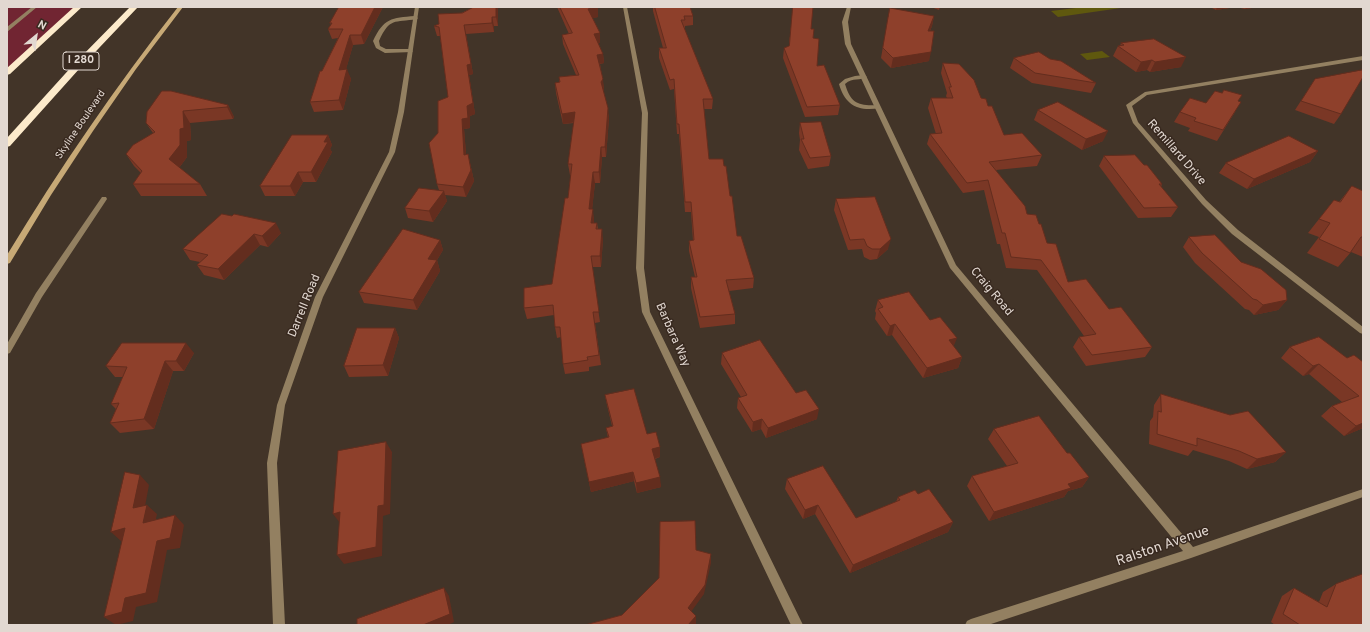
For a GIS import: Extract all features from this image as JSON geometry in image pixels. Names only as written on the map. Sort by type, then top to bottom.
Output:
[{"type":"highway","points":[[7,72],[78,7]]},
{"type":"highway","name":"I 280","points":[[7,144],[77,66],[134,7]]},
{"type":"highway","points":[[7,154],[30,118]]},
{"type":"main road","name":"Skyline Boulevard","points":[[7,261],[52,186],[106,105],[130,71],[181,7]]},
{"type":"street","points":[[7,30],[35,7]]},
{"type":"street","name":"Darrell Road","points":[[279,625],[272,463],[281,405],[319,297],[392,152],[417,7]]},
{"type":"street","name":"Barbara Way","points":[[625,7],[645,113],[640,268],[646,312],[796,625]]},
{"type":"street","name":"Craig Road","points":[[849,7],[844,22],[848,44],[953,266],[1191,553]]},
{"type":"street","points":[[410,51],[385,51],[378,47],[376,41],[381,28],[388,22],[415,18]]},
{"type":"street","name":"Remillard Drive","points":[[1363,58],[1145,94],[1129,105],[1136,122],[1204,202],[1236,232],[1363,331]]},
{"type":"street","points":[[864,77],[845,80],[842,84],[843,90],[850,102],[855,105],[864,107],[878,107]]},
{"type":"street","points":[[7,351],[40,295],[104,199]]},
{"type":"street","name":"Ralston Avenue","points":[[971,625],[1191,553],[1363,493]]},
{"type":"shaded area","points":[[7,7],[78,7],[7,72]]},
{"type":"shaded area","points":[[1084,7],[1121,8],[1058,17],[1051,11]]},
{"type":"shaded area","points":[[1102,51],[1110,57],[1087,60],[1080,54]]},
{"type":"building","points":[[339,7],[375,7],[361,35],[350,35],[339,70],[347,69],[339,100],[310,102],[320,71],[322,71],[343,29],[328,29]]},
{"type":"building","points":[[474,7],[496,7],[496,17],[492,17],[492,23],[464,25],[471,64],[467,65],[473,103],[467,106],[468,118],[462,119],[464,155],[468,154],[471,170],[463,187],[437,184],[429,143],[438,133],[438,101],[448,97],[439,27],[434,26],[439,24],[438,14],[462,13]]},
{"type":"building","points":[[560,7],[598,7],[588,9],[600,33],[594,34],[603,54],[597,55],[603,79],[601,82],[608,108],[605,147],[601,147],[599,172],[593,172],[589,209],[593,209],[591,223],[597,223],[596,229],[602,229],[600,256],[591,256],[599,312],[593,312],[599,355],[587,357],[588,360],[563,364],[560,327],[555,327],[553,305],[524,308],[524,288],[552,284],[565,198],[568,198],[572,164],[568,164],[575,112],[562,114],[555,83],[560,82],[559,77],[579,75],[562,35],[572,33]]},
{"type":"building","points":[[655,7],[690,7],[693,16],[684,16],[685,20],[681,20],[713,99],[703,99],[709,159],[723,159],[724,166],[726,166],[730,196],[732,196],[737,236],[741,236],[754,278],[726,280],[735,314],[700,317],[691,277],[697,277],[689,241],[694,240],[691,202],[685,202],[674,79],[670,80],[659,48],[666,48]]},
{"type":"building","points":[[793,7],[813,7],[811,29],[814,29],[813,38],[819,39],[817,66],[824,65],[840,105],[807,107],[784,48],[789,46]]},
{"type":"building","points":[[890,8],[934,16],[928,31],[934,31],[931,52],[893,58],[883,48]]},
{"type":"building","points":[[1154,39],[1186,57],[1155,62],[1152,60],[1141,62],[1118,46],[1124,45],[1121,43]]},
{"type":"building","points":[[1039,52],[1050,59],[1061,61],[1096,83],[1035,73],[1014,58]]},
{"type":"building","points":[[943,63],[959,64],[974,80],[981,98],[986,99],[988,106],[992,106],[1004,135],[1022,133],[1042,155],[989,162],[1025,206],[1027,214],[1036,215],[1039,224],[1041,224],[1047,243],[1056,244],[1068,282],[1086,279],[1109,309],[1121,307],[1152,347],[1092,355],[1079,337],[1096,334],[1041,260],[1011,257],[1005,233],[1002,233],[988,180],[967,183],[930,134],[942,133],[931,98],[953,98]]},
{"type":"building","points":[[1363,70],[1363,77],[1341,114],[1301,101],[1315,79]]},
{"type":"building","points":[[1224,90],[1242,95],[1238,101],[1241,102],[1223,130],[1194,121],[1196,118],[1180,112],[1190,98],[1206,103],[1215,91],[1222,93]]},
{"type":"building","points":[[162,91],[171,91],[228,105],[227,107],[183,111],[184,128],[180,129],[180,145],[169,159],[200,184],[133,184],[142,171],[126,154],[133,145],[155,132],[146,123],[147,112]]},
{"type":"building","points":[[1058,102],[1108,131],[1086,139],[1038,110]]},
{"type":"building","points":[[821,122],[831,156],[810,158],[801,139],[804,139],[800,123]]},
{"type":"building","points":[[292,135],[328,135],[324,142],[328,142],[311,172],[298,172],[290,186],[260,186]]},
{"type":"building","points":[[1289,136],[1318,151],[1254,179],[1226,163]]},
{"type":"building","points":[[1135,155],[1144,165],[1147,165],[1162,184],[1159,184],[1178,207],[1144,208],[1104,156]]},
{"type":"building","points":[[1352,186],[1363,191],[1363,237],[1361,237],[1350,253],[1319,239],[1330,223],[1319,219],[1334,200],[1340,202]]},
{"type":"building","points":[[419,188],[444,191],[429,211],[405,208]]},
{"type":"building","points":[[875,197],[891,239],[880,249],[872,249],[867,246],[864,239],[850,240],[836,199]]},
{"type":"building","points":[[222,214],[232,216],[234,214],[276,223],[262,236],[254,234],[218,269],[197,265],[208,255],[183,249]]},
{"type":"building","points":[[403,229],[440,240],[428,259],[437,260],[413,300],[359,292]]},
{"type":"building","points":[[1215,235],[1241,262],[1261,269],[1286,290],[1287,300],[1263,305],[1257,300],[1253,299],[1202,253],[1189,237]]},
{"type":"building","points":[[909,292],[930,320],[940,317],[957,338],[949,340],[962,357],[927,368],[895,324],[890,326],[878,309],[883,307],[878,300]]},
{"type":"building","points":[[357,328],[395,328],[383,365],[344,366]]},
{"type":"building","points":[[1319,337],[1347,358],[1354,355],[1363,362],[1363,423],[1356,426],[1332,406],[1359,396],[1319,364],[1313,366],[1290,347]]},
{"type":"building","points":[[760,340],[796,393],[806,390],[819,409],[768,428],[762,419],[753,422],[738,398],[747,395],[722,353]]},
{"type":"building","points":[[122,343],[186,343],[176,361],[165,361],[144,419],[110,423],[119,403],[111,404],[127,367],[106,366]]},
{"type":"building","points":[[634,389],[647,434],[656,432],[660,447],[652,449],[660,477],[636,483],[633,472],[589,482],[581,444],[609,437],[606,428],[613,426],[605,395]]},
{"type":"building","points":[[1161,394],[1230,415],[1248,411],[1286,452],[1257,459],[1239,451],[1197,438],[1197,446],[1157,434],[1158,411],[1161,412]]},
{"type":"building","points":[[1039,416],[1067,453],[1070,453],[1089,477],[1068,484],[1071,488],[994,512],[972,476],[1018,463],[994,429]]},
{"type":"building","points":[[386,442],[384,505],[378,506],[376,547],[337,555],[340,512],[333,514],[338,451]]},
{"type":"building","points":[[823,466],[856,518],[900,500],[898,497],[915,490],[918,494],[929,489],[953,522],[853,565],[818,505],[805,510],[787,479]]},
{"type":"building","points":[[125,472],[140,475],[133,508],[147,505],[143,523],[175,515],[170,538],[157,541],[146,593],[125,598],[122,612],[104,617],[125,528],[111,532]]},
{"type":"building","points":[[695,521],[696,550],[711,554],[705,585],[688,608],[696,616],[688,625],[585,625],[622,615],[659,578],[660,522]]},
{"type":"building","points":[[1363,574],[1363,625],[1300,625],[1283,614],[1294,588],[1327,607],[1336,584]]},
{"type":"building","points":[[444,588],[450,614],[423,625],[357,625],[357,619]]}]
